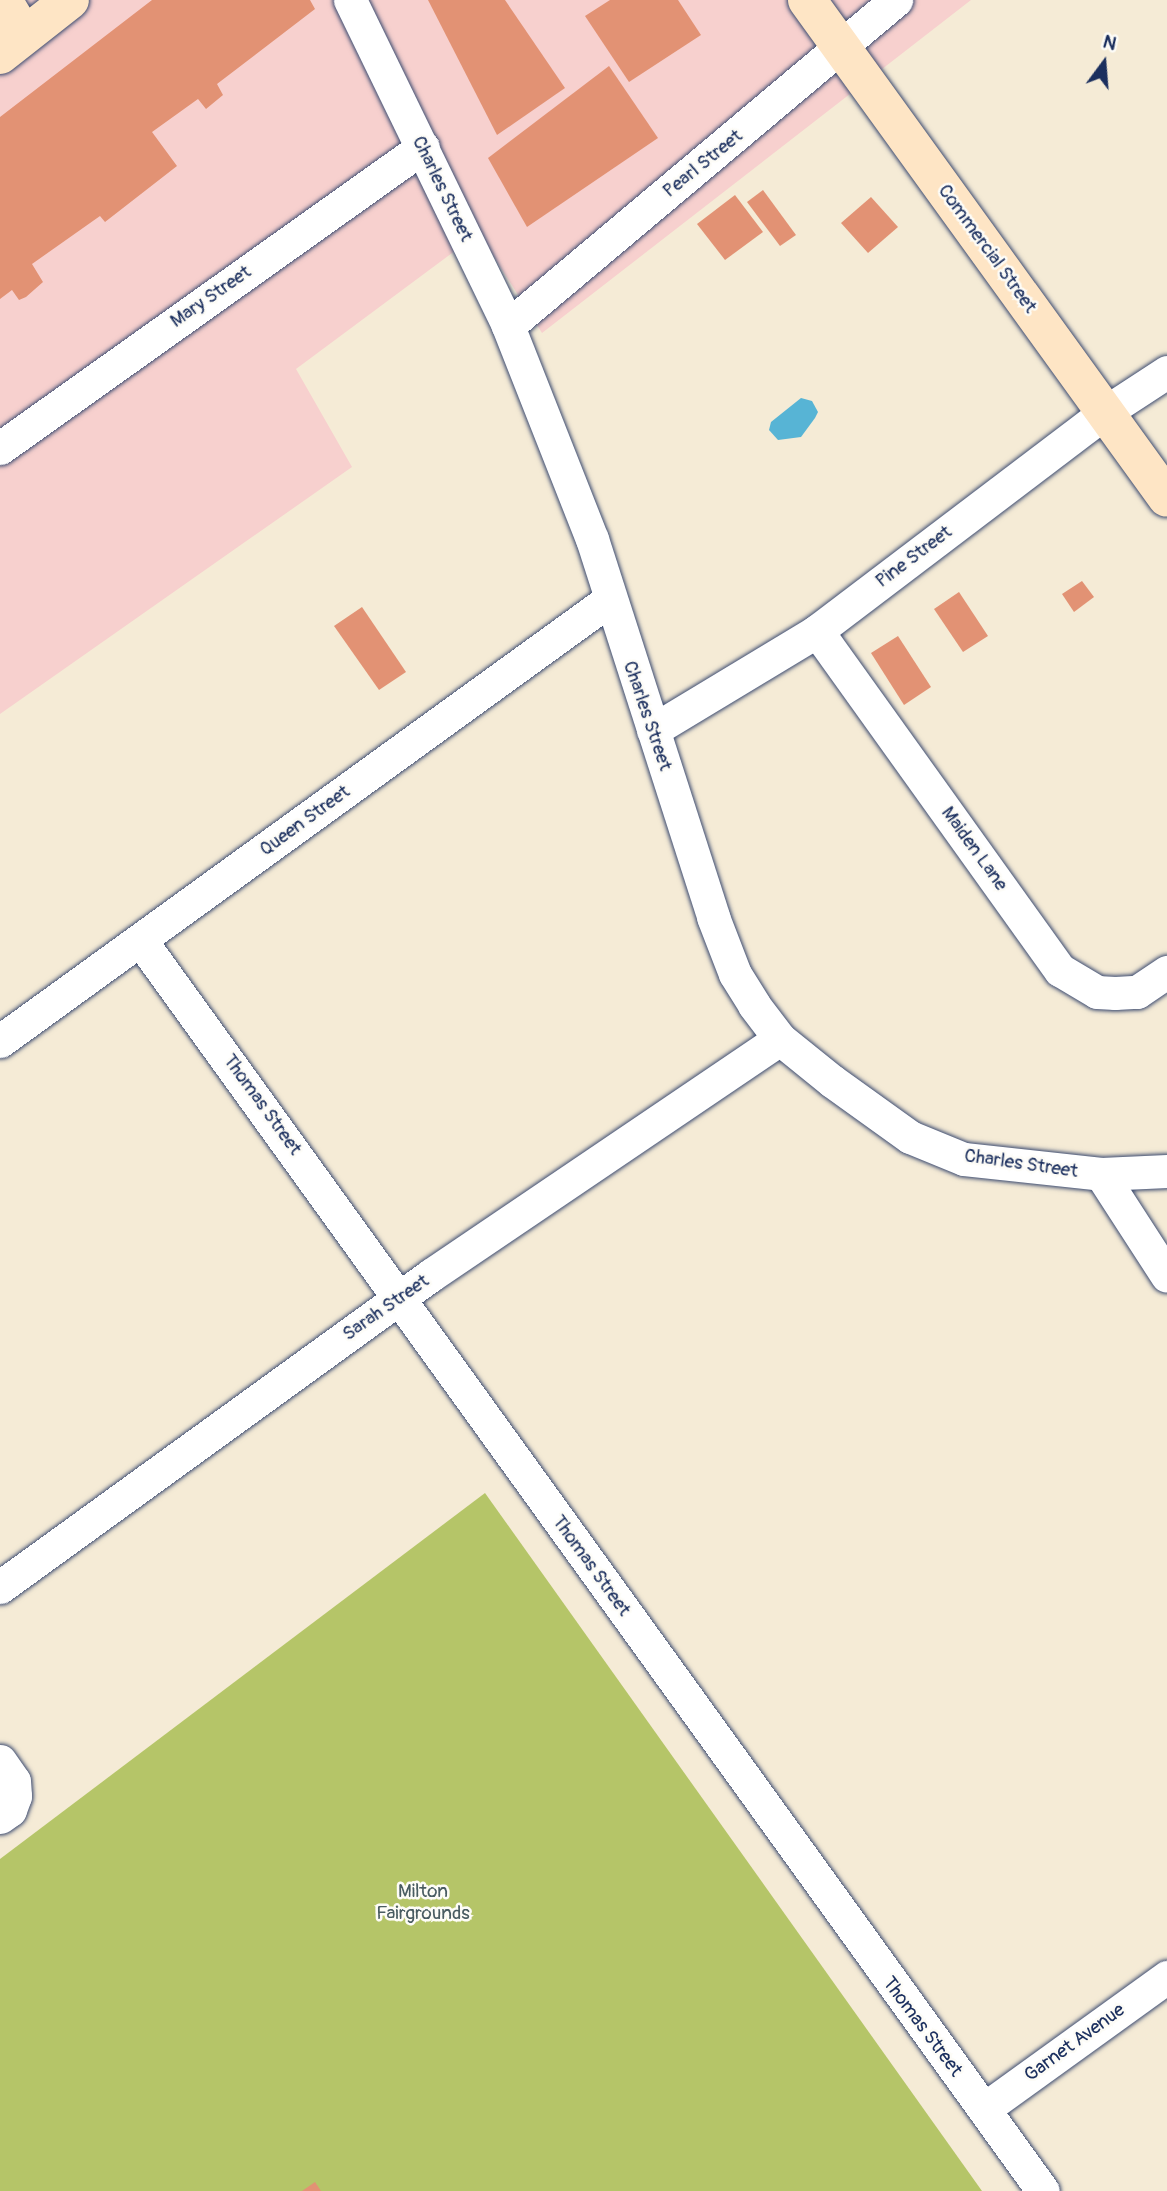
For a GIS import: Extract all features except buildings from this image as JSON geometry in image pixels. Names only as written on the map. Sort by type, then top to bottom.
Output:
[{"type":"street","points":[[3,0],[12,44],[70,0]]},
{"type":"street","name":"Charles Street","points":[[350,0],[508,326],[592,539],[609,600],[735,974],[780,1039],[910,1137],[964,1159],[1101,1174],[1167,1171]]},
{"type":"street","name":"Commercial Street","points":[[807,0],[1167,498]]},
{"type":"street","name":"Pearl Street","points":[[508,326],[843,48],[897,0]]},
{"type":"street","name":"Mary Street","points":[[0,448],[423,147]]},
{"type":"street","name":"Pine Street","points":[[653,730],[817,631],[1104,413],[1167,372]]},
{"type":"street","name":"Queen Street","points":[[0,1041],[609,600]]},
{"type":"street","name":"Maiden Lane","points":[[817,631],[1060,970],[1097,992],[1115,993],[1137,992],[1167,972]]},
{"type":"street","name":"Thomas Street","points":[[141,941],[1043,2191]]},
{"type":"street","name":"Sarah Street","points":[[0,1587],[401,1299],[780,1039]]},
{"type":"street","points":[[1101,1174],[1167,1276]]},
{"type":"street","points":[[0,1761],[14,1782],[8,1807]]},
{"type":"street","name":"Garnet Avenue","points":[[984,2109],[1167,1977]]},
{"type":"shaded area","points":[[0,0],[971,0],[542,333],[479,233],[296,369],[352,467],[0,714]]},
{"type":"green space","name":"Milton Fairgrounds","points":[[485,1493],[982,2191],[0,2191],[0,1859]]},
{"type":"water","points":[[801,398],[812,401],[818,412],[815,418],[801,437],[778,440],[769,430],[771,422]]}]
